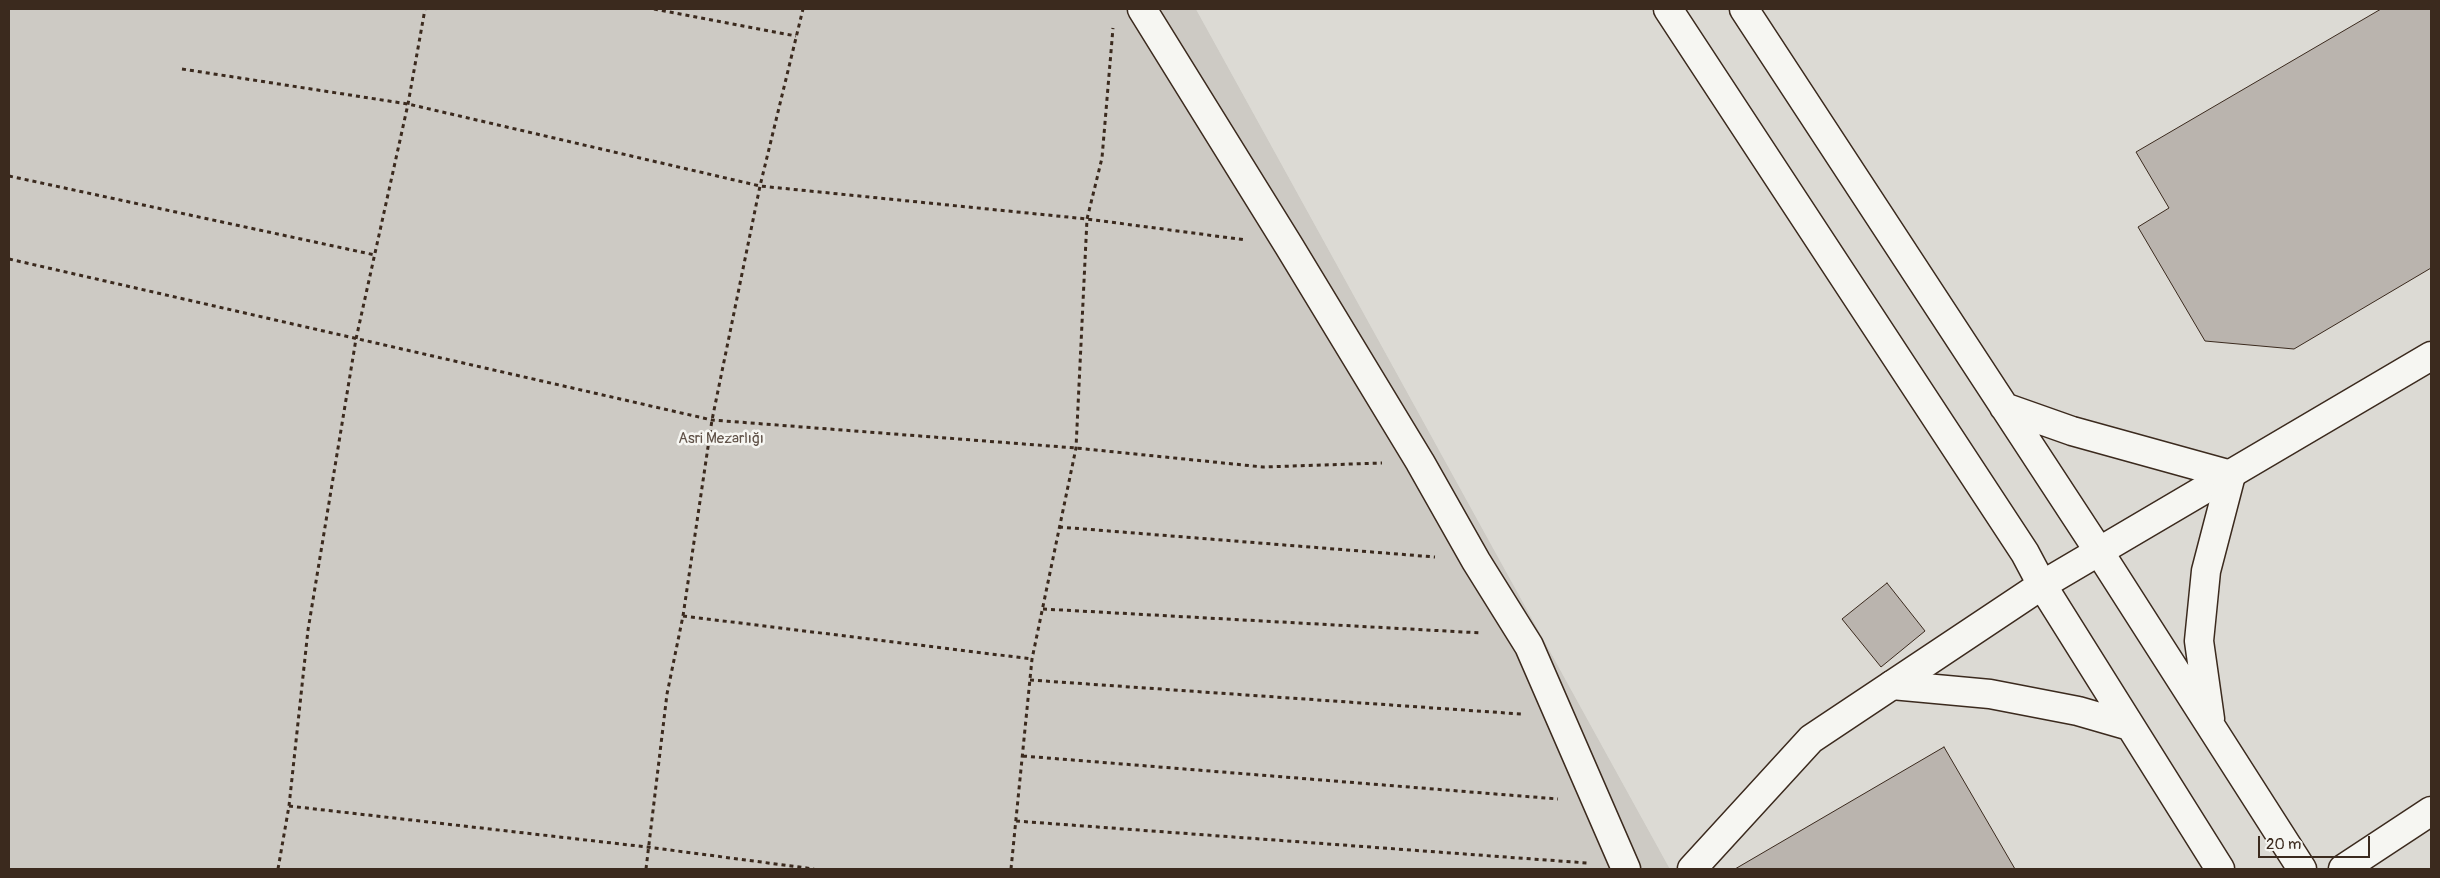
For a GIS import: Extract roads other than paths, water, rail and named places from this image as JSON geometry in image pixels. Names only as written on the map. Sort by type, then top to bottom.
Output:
[{"type":"main road","points":[[1142,9],[1289,246],[1420,462],[1476,561],[1523,635],[1625,867]]},
{"type":"main road","points":[[1668,9],[2025,553],[2042,585],[2220,869]]},
{"type":"main road","points":[[1744,9],[2100,553],[2302,869]]},
{"type":"main road","points":[[1692,869],[1811,739],[2042,585],[2100,553],[2431,356]]},
{"type":"main road","points":[[2004,407],[2072,431],[2231,475]]},
{"type":"main road","points":[[2212,728],[2199,641],[2206,571],[2231,475]]},
{"type":"main road","points":[[1892,685],[1990,694],[2078,711],[2130,726]]},
{"type":"main road","points":[[2343,869],[2431,811]]},
{"type":"park label","name":"Asri Mezarlığı","points":[[721,439]]}]
